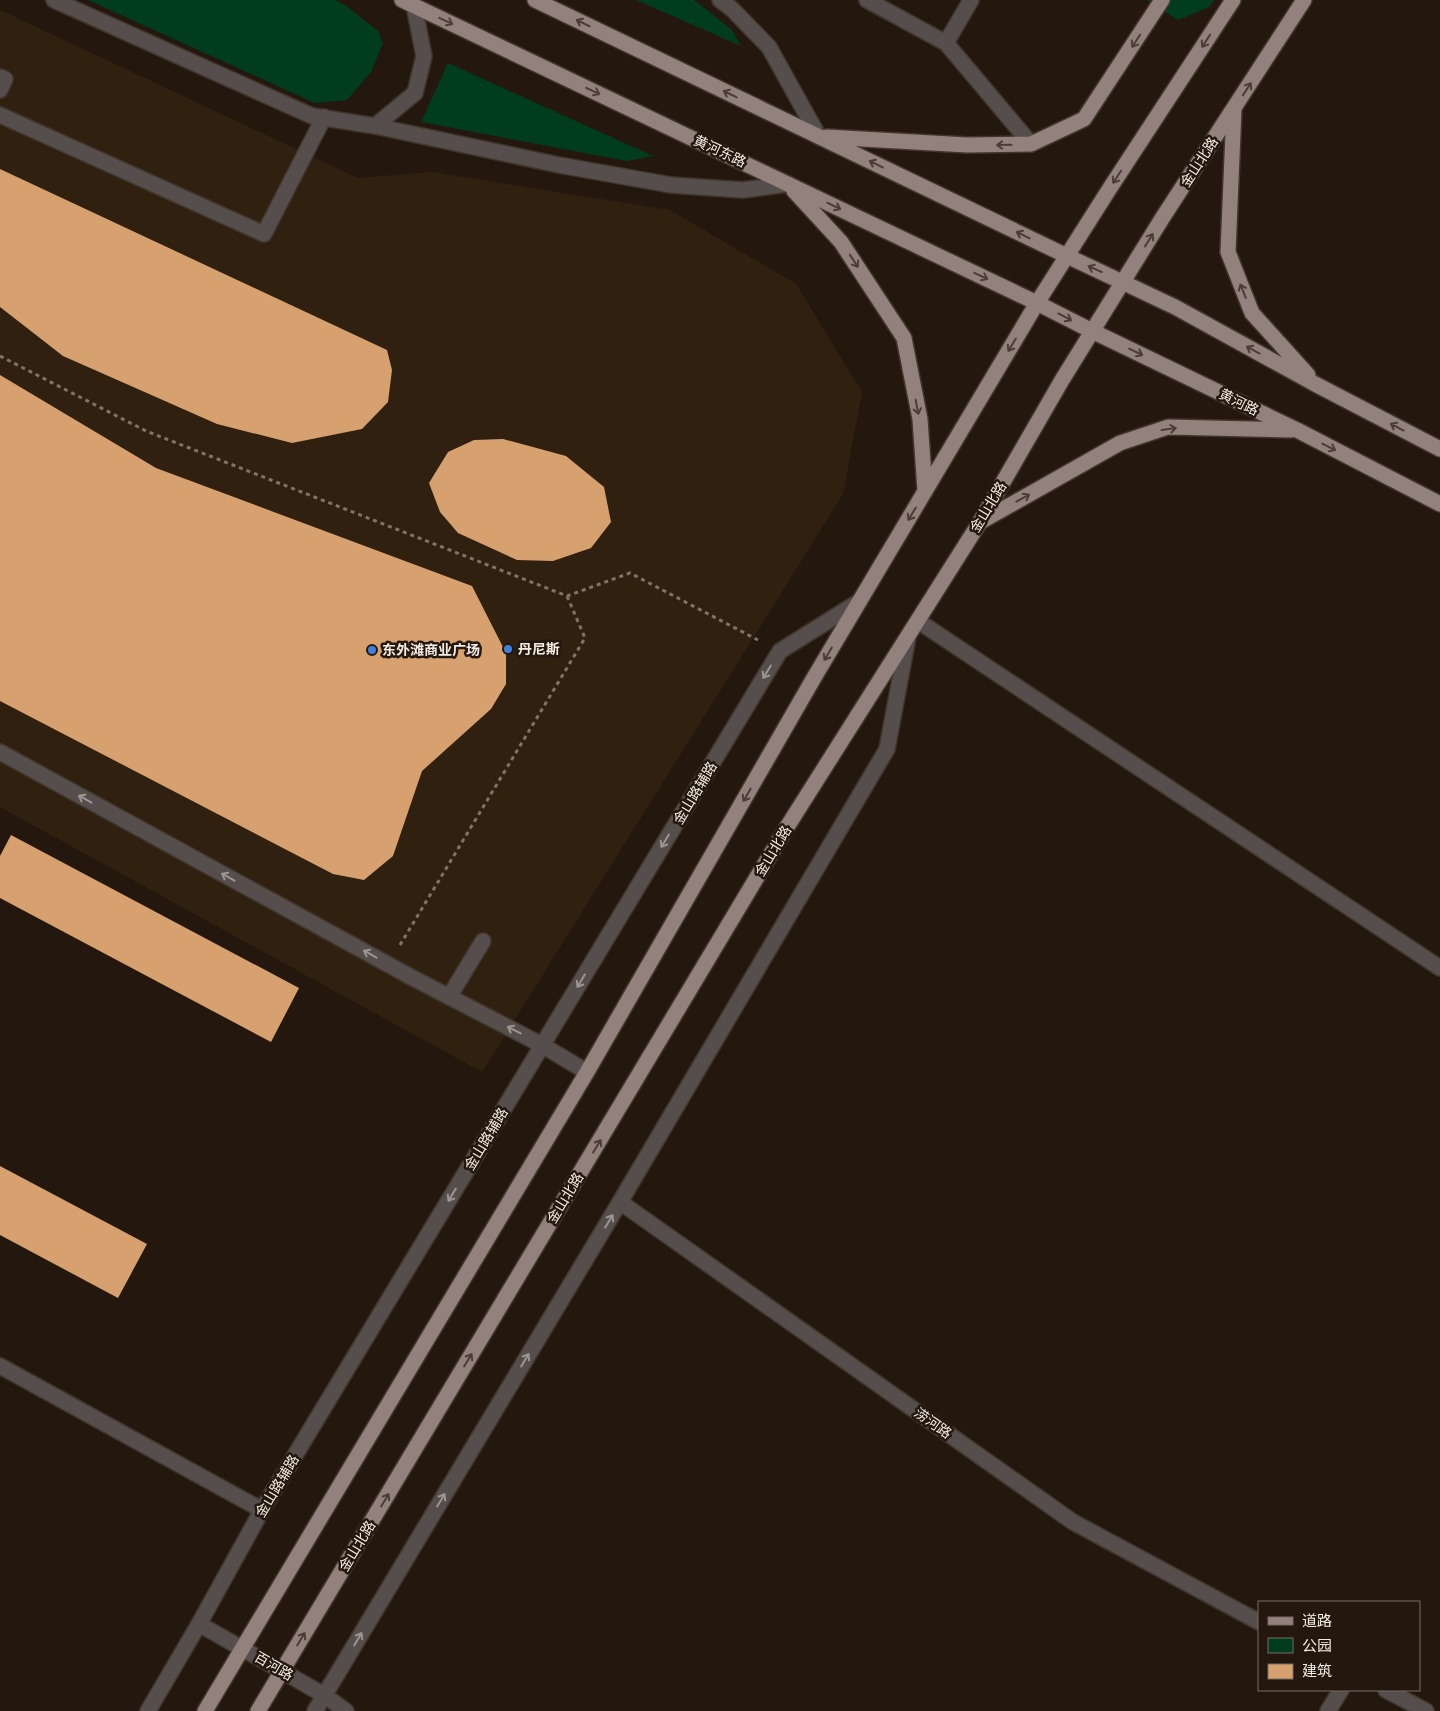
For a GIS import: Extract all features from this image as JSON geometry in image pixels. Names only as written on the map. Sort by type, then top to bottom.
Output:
[{"type":"main road","points":[[535,0],[1066,256],[1176,307],[1315,384],[1440,449]]},
{"type":"main road","points":[[819,137],[967,145],[1031,144],[1084,119],[1162,0]]},
{"type":"main road","points":[[205,1711],[587,1072],[860,601],[1037,303],[1233,0]]},
{"type":"main road","name":"金山北路","points":[[258,1711],[787,827],[980,522],[1092,331],[1163,217],[1304,0]]},
{"type":"main road","name":"黄河东路","points":[[408,3],[1037,303]]},
{"type":"main road","points":[[1234,109],[1228,252],[1252,312],[1315,384]]},
{"type":"main road","points":[[788,184],[841,242],[904,338],[920,419],[925,491]]},
{"type":"main road","name":"黄河路","points":[[1037,303],[1297,430],[1440,504]]},
{"type":"main road","points":[[980,522],[1120,443],[1168,427],[1297,430]]},
{"type":"street","points":[[54,0],[312,116],[375,126],[559,165],[671,185],[743,190],[788,184]]},
{"type":"street","points":[[720,0],[732,9],[769,47],[819,137]]},
{"type":"street","points":[[867,0],[946,43],[1031,144]]},
{"type":"street","points":[[946,43],[971,0]]},
{"type":"street","points":[[375,126],[415,93],[424,56],[408,3]]},
{"type":"street","points":[[0,77],[5,79],[0,90]]},
{"type":"street","points":[[0,116],[264,234],[324,117]]},
{"type":"street","name":"金山路辅路","points":[[148,1711],[262,1510],[780,651],[860,601]]},
{"type":"street","points":[[918,621],[1440,968]]},
{"type":"street","points":[[315,1711],[620,1202],[887,749],[908,637]]},
{"type":"street","points":[[0,752],[449,997],[542,1045],[587,1072]]},
{"type":"street","points":[[449,997],[483,941]]},
{"type":"street","name":"涝河路","points":[[620,1202],[1073,1522],[1258,1621]]},
{"type":"street","points":[[0,1366],[262,1510]]},
{"type":"street","name":"百河路","points":[[199,1624],[324,1695],[346,1711]]},
{"type":"street","points":[[1328,1711],[1340,1691]]},
{"type":"street","points":[[1388,1691],[1426,1711]]},
{"type":"path","points":[[0,356],[146,431],[567,596],[630,573],[780,651]]},
{"type":"path","points":[[388,964],[585,638],[567,596]]},
{"type":"shaded area","name":"东外滩商业广场","points":[[0,10],[358,178],[432,172],[670,210],[796,284],[862,392],[843,494],[482,1072],[0,807]]},
{"type":"green space","points":[[88,0],[335,0],[345,5],[378,31],[383,43],[371,72],[347,100],[315,103]]},
{"type":"green space","points":[[636,0],[694,0],[732,30],[741,46]]},
{"type":"green space","points":[[1147,0],[1214,0],[1209,7],[1178,20]]},
{"type":"green space","points":[[448,63],[653,156],[627,161],[421,122]]},
{"type":"building","points":[[0,169],[387,350],[392,370],[388,402],[362,429],[292,443],[217,424],[63,356],[0,307]]},
{"type":"building","points":[[0,375],[156,468],[472,586],[506,653],[506,684],[491,709],[422,771],[393,856],[364,880],[333,874],[0,701]]},
{"type":"building","points":[[503,439],[566,456],[604,487],[611,522],[591,548],[553,561],[517,560],[458,533],[440,512],[429,483],[448,452],[474,440]]},
{"type":"building","points":[[11,835],[299,988],[271,1042],[0,898],[0,856]]},
{"type":"building","points":[[0,1166],[147,1244],[118,1298],[0,1235]]},
{"type":"place","name":"丹尼斯","points":[[508,649]]},
{"type":"place","name":"东外滩商业广场","points":[[372,650]]}]
